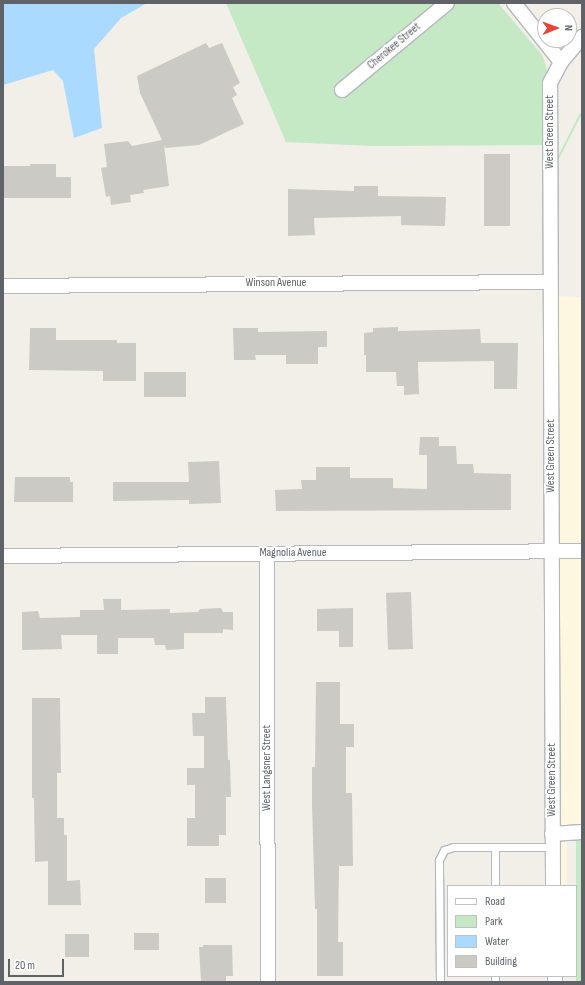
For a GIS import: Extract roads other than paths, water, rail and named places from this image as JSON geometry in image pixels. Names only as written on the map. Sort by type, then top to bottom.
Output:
[{"type":"street","name":"Cherokee Street","points":[[342,90],[447,3]]},
{"type":"street","points":[[514,3],[561,62]]},
{"type":"street","name":"West Green Street","points":[[553,885],[550,83],[561,62],[582,37]]},
{"type":"street","name":"Winson Avenue","points":[[3,286],[550,282]]},
{"type":"street","name":"Magnolia Avenue","points":[[3,556],[582,551]]},
{"type":"street","name":"West Langsner Street","points":[[267,554],[268,982]]},
{"type":"street","points":[[552,840],[582,832]]},
{"type":"lane","points":[[440,982],[439,860],[444,850],[453,847],[495,847],[552,840]]},
{"type":"lane","points":[[495,847],[495,885]]},
{"type":"water","points":[[3,3],[147,3],[121,18],[94,49],[102,128],[74,138],[63,81],[53,70],[3,85]]}]
